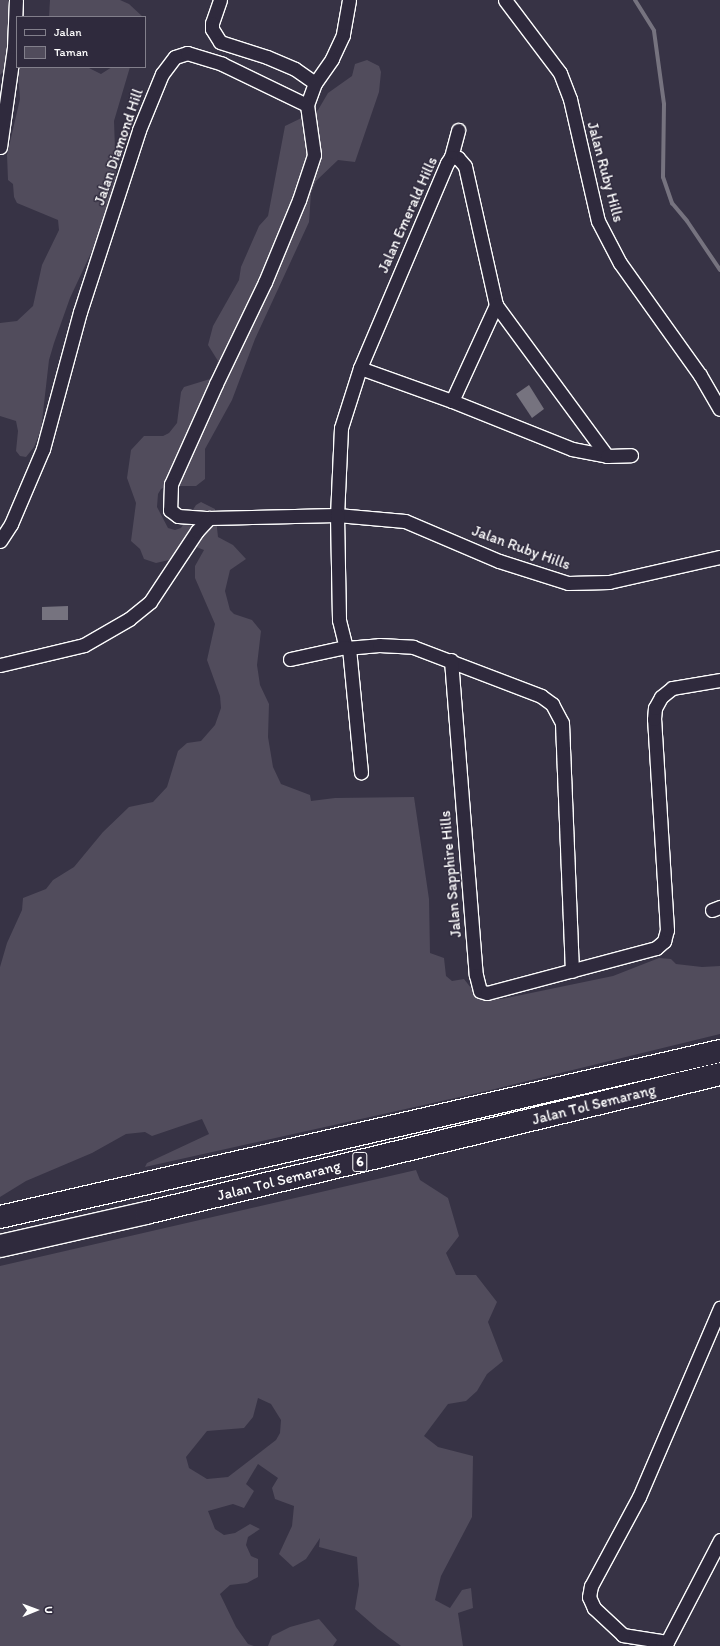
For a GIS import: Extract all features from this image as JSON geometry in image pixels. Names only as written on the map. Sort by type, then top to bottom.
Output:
[{"type":"highway","name":"Jalan Tol Semarang","points":[[0,1217],[720,1051]]},
{"type":"highway","name":"Jalan Tol Semarang","points":[[0,1246],[146,1213],[720,1074]]},
{"type":"street","points":[[0,147],[13,55],[16,0]]},
{"type":"street","points":[[220,0],[212,23],[220,42],[267,56],[295,68],[315,83]]},
{"type":"street","points":[[349,0],[343,35],[332,59],[315,83],[308,105],[314,155],[299,200],[265,282],[216,384],[171,484],[170,510],[178,516],[209,518],[337,515],[339,620],[347,648],[361,772]]},
{"type":"street","name":"Jalan Ruby Hills","points":[[505,0],[560,73],[570,99],[598,221],[616,256],[700,375],[720,409]]},
{"type":"street","name":"Jalan Diamond Hill","points":[[0,541],[11,524],[43,448],[80,312],[138,130],[162,74],[175,57],[187,53],[222,64],[308,105]]},
{"type":"street","points":[[451,157],[458,130]]},
{"type":"street","name":"Jalan Emerald Hills","points":[[337,515],[342,428],[360,368],[451,157],[458,158],[465,166],[496,305],[607,456]]},
{"type":"street","points":[[452,401],[496,305]]},
{"type":"street","points":[[360,368],[452,401],[566,446],[607,456],[631,455]]},
{"type":"street","name":"Jalan Ruby Hills","points":[[337,515],[411,523],[499,560],[568,583],[609,582],[720,557]]},
{"type":"street","points":[[0,665],[84,645],[129,619],[150,602],[197,531],[209,518]]},
{"type":"street","points":[[290,659],[347,648],[379,645],[413,647],[451,660],[541,696],[552,704],[562,723],[572,971]]},
{"type":"street","name":"Jalan Sapphire Hills","points":[[451,660],[478,985],[480,991],[487,993],[656,948],[664,940],[666,930],[654,719],[655,708],[661,697],[672,688],[720,680]]},
{"type":"street","points":[[720,1308],[639,1497],[592,1586],[589,1597],[594,1608],[623,1635],[665,1644],[720,1540]]},
{"type":"green space","points":[[0,0],[8,0],[9,30],[4,71],[0,75]]},
{"type":"green space","points":[[50,0],[120,0],[129,4],[142,16],[49,16]]},
{"type":"green space","points":[[367,60],[379,66],[381,72],[379,92],[355,162],[338,160],[316,181],[311,193],[309,222],[255,339],[232,400],[205,449],[205,479],[196,486],[167,486],[161,489],[158,494],[157,507],[168,528],[175,530],[181,528],[196,505],[201,502],[215,509],[218,537],[233,545],[246,559],[230,570],[225,591],[230,610],[234,614],[252,620],[261,631],[257,665],[260,685],[269,704],[268,737],[273,767],[281,784],[310,795],[311,801],[335,798],[414,797],[429,899],[430,953],[444,958],[446,976],[452,981],[464,979],[478,997],[502,999],[613,976],[659,958],[671,959],[676,964],[702,967],[720,966],[720,1034],[491,1090],[145,1167],[147,1163],[209,1134],[202,1119],[152,1136],[145,1132],[126,1134],[92,1153],[26,1181],[0,1197],[0,967],[7,943],[22,910],[23,898],[46,889],[53,880],[74,867],[103,832],[129,807],[153,802],[167,787],[178,751],[187,743],[201,741],[215,725],[221,708],[220,696],[207,660],[215,624],[195,578],[195,566],[204,550],[191,545],[169,560],[156,563],[144,559],[140,549],[131,541],[136,503],[127,478],[131,450],[144,436],[163,436],[169,433],[177,423],[181,392],[184,387],[210,379],[214,373],[218,361],[208,345],[213,326],[239,280],[241,267],[259,226],[268,216],[285,126],[318,110],[328,93],[352,76],[355,64]]},
{"type":"green space","points":[[20,68],[89,68],[101,74],[110,68],[130,68],[114,121],[116,177],[97,240],[70,298],[54,343],[49,360],[41,430],[34,447],[26,457],[20,456],[16,451],[18,431],[16,421],[0,416],[0,323],[17,321],[33,306],[42,265],[59,230],[58,220],[17,203],[14,197],[13,184],[8,180],[7,155],[20,99],[18,72]]},
{"type":"green space","points":[[416,1170],[420,1180],[448,1198],[459,1236],[446,1253],[456,1275],[476,1275],[497,1302],[488,1322],[503,1361],[487,1374],[477,1391],[466,1401],[448,1404],[424,1436],[438,1447],[473,1456],[472,1517],[441,1576],[435,1600],[450,1608],[462,1590],[471,1588],[473,1608],[458,1613],[463,1646],[401,1646],[378,1629],[355,1609],[359,1585],[357,1557],[319,1547],[320,1538],[306,1559],[293,1567],[279,1554],[292,1526],[294,1506],[275,1499],[272,1488],[278,1478],[258,1464],[246,1484],[254,1491],[244,1508],[233,1504],[208,1511],[215,1529],[224,1535],[235,1533],[250,1524],[260,1529],[248,1537],[246,1545],[251,1556],[258,1559],[258,1577],[247,1583],[230,1585],[220,1594],[236,1627],[248,1644],[254,1646],[0,1646],[0,1266]],"holes":[[[258,1398],[271,1404],[281,1420],[280,1433],[276,1440],[228,1477],[207,1479],[189,1468],[186,1457],[207,1431],[244,1428],[253,1417]]]},
{"type":"green space","points":[[319,1619],[337,1640],[333,1646],[268,1646],[272,1636],[290,1627]]},
{"type":"shaded area","points":[[529,385],[544,409],[532,418],[516,394]]},
{"type":"shaded area","points":[[68,606],[68,620],[42,620],[42,607]]},
{"type":"waterway","points":[[635,0],[654,31],[664,104],[663,177],[672,203],[687,221],[720,270]]}]
